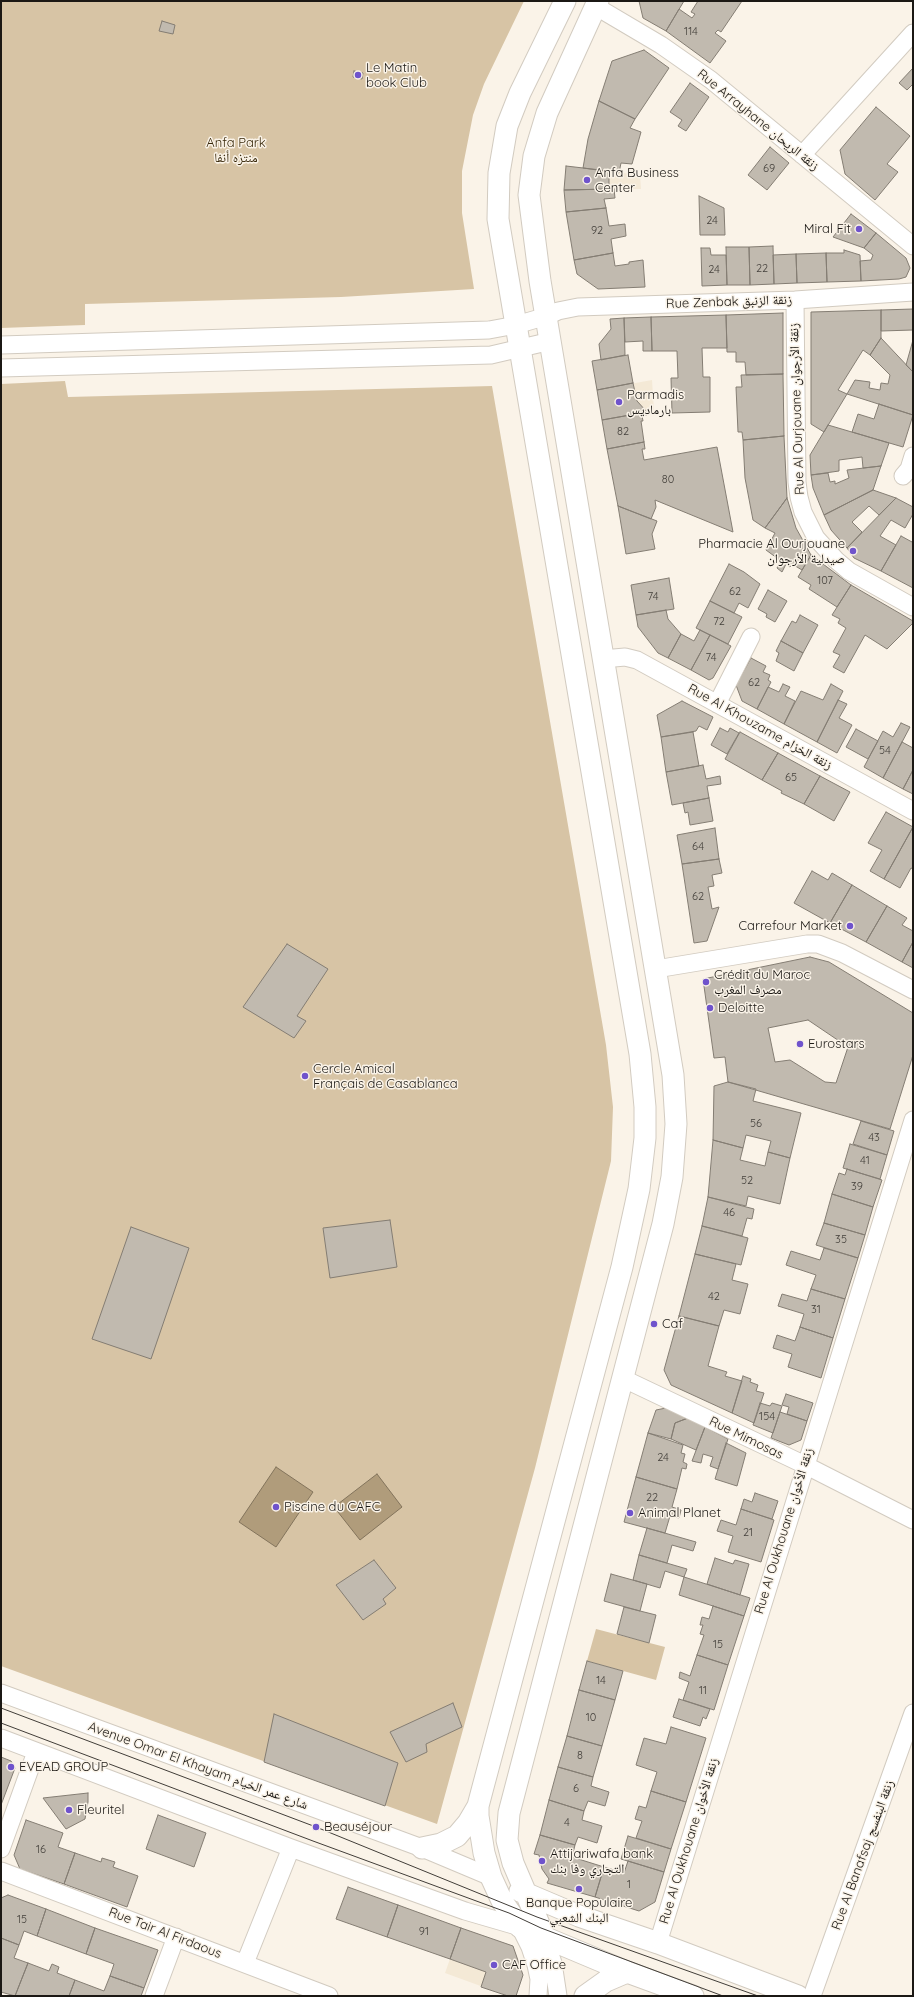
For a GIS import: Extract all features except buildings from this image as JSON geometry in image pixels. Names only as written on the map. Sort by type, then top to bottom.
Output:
[{"type":"main road","points":[[422,1848],[441,1844],[457,1836],[468,1823],[478,1806],[622,1267],[639,1189],[645,1138],[645,1107],[640,1054],[498,219],[498,188],[501,158],[507,126],[513,110],[565,1]]},
{"type":"main road","points":[[545,1938],[525,1894],[510,1852],[507,1840],[509,1813],[663,1224],[672,1177],[676,1124],[673,1075],[656,969],[603,659],[530,214],[530,175],[538,138],[547,113],[596,4]]},
{"type":"main road","points":[[478,1806],[481,1840],[491,1877],[502,1901],[520,1928],[628,1972],[693,1996]]},
{"type":"main road","name":"Avenue Omar El Khayam شارع عمر الخيام","points":[[491,1877],[525,1894],[579,1916],[658,1943],[798,1996]]},
{"type":"main road","points":[[586,1996],[606,1981],[628,1972]]},
{"type":"street","name":"Rue Arrayhane زنقة الريحان","points":[[596,4],[683,60],[739,102],[913,246]]},
{"type":"street","points":[[802,155],[913,33]]},
{"type":"street","name":"Rue Zenbak زنقة الزنبق","points":[[1,345],[489,330],[516,325],[547,316],[558,311],[578,307],[794,300],[913,292]]},
{"type":"street","name":"Rue Al Ourjouane زنقة الأرجوان","points":[[794,300],[797,482],[803,512],[816,538],[836,560],[849,571],[913,608]]},
{"type":"street","points":[[1,368],[483,355],[499,354],[551,341]]},
{"type":"street","points":[[903,476],[909,468],[913,456]]},
{"type":"street","points":[[718,704],[751,637]]},
{"type":"street","name":"Rue Al Khouzame زنقة الخزام","points":[[603,659],[625,657],[638,660],[913,811]]},
{"type":"street","points":[[656,969],[807,944],[818,944],[830,947],[913,990]]},
{"type":"street","name":"Rue Al Oukhouane زنقة الأخوان","points":[[658,1943],[913,1120]]},
{"type":"street","name":"Rue Mimosas","points":[[622,1378],[913,1520]]},
{"type":"street","name":"Avenue Omar El Khayam شارع عمر الخيام","points":[[1,1693],[422,1848],[491,1877]]},
{"type":"street","name":"Rue Al Banafsaj زنقة البنفسج","points":[[812,1996],[913,1713]]},
{"type":"street","points":[[1,1738],[291,1848],[465,1911],[520,1928],[530,1947],[536,1965],[539,1979],[538,1996]]},
{"type":"street","points":[[1,1849],[36,1752]]},
{"type":"street","points":[[245,1963],[291,1848]]},
{"type":"street","name":"Rue Tair Al Firdaous","points":[[1,1871],[329,1996]]},
{"type":"street","points":[[154,1996],[176,1937]]},
{"type":"street","points":[[545,1938],[553,1963],[558,1996]]},
{"type":"shaded area","name":"Anfa Business Center","points":[[566,166],[640,175],[641,189],[564,190]]},
{"type":"shaded area","points":[[652,380],[654,410],[602,420],[597,390]]},
{"type":"shaded area","name":"Piscine du CAFC","points":[[276,1467],[313,1492],[276,1547],[239,1522]]},
{"type":"shaded area","name":"Piscine du CAFC","points":[[377,1474],[402,1507],[360,1540],[334,1507]]},
{"type":"shaded area","name":"CAF Office","points":[[461,1928],[513,1946],[523,1975],[516,1996],[508,1996],[445,1973]]},
{"type":"green space","name":"Anfa Park منتزه أنفا","points":[[1,1],[524,1],[484,84],[473,115],[462,171],[462,213],[474,289],[341,297],[85,304],[85,325],[1,328]]},
{"type":"green space","name":"Cercle Amical Français de Casablanca","points":[[65,381],[68,397],[492,386],[606,1045],[613,1107],[611,1161],[535,1468],[437,1824],[1,1666],[1,384]]},
{"type":"green space","points":[[596,1629],[665,1647],[656,1680],[587,1661]]},
{"type":"tram line","points":[[1,1708],[316,1827],[537,1917],[758,1996]]},
{"type":"tram line","points":[[1,1723],[313,1841],[509,1913],[541,1928],[723,1996]]},
{"type":"place","name":"Le Matin book Club","points":[[358,75]]},
{"type":"place","name":"Anfa Business Center","points":[[587,180]]},
{"type":"place","name":"Miral Fit","points":[[859,229]]},
{"type":"place","name":"Parmadis بارماديس","points":[[619,402]]},
{"type":"place","name":"Pharmacie Al Ourjouane صيدلية الأرجوان","points":[[853,551]]},
{"type":"place","name":"Carrefour Market","points":[[850,926]]},
{"type":"place","name":"Crédit du Maroc مصرف المغرب","points":[[706,982]]},
{"type":"place","name":"Deloitte","points":[[710,1008]]},
{"type":"place","name":"Eurostars","points":[[800,1044]]},
{"type":"place","name":"Cercle Amical Français de Casablanca","points":[[305,1076]]},
{"type":"place","name":"Caf","points":[[654,1324]]},
{"type":"place","name":"Piscine du CAFC","points":[[276,1507]]},
{"type":"place","name":"Animal Planet","points":[[630,1513]]},
{"type":"place","name":"EVEAD GROUP","points":[[11,1767]]},
{"type":"place","name":"Fleuritel","points":[[69,1810]]},
{"type":"place","name":"Beauséjour","points":[[316,1827]]},
{"type":"place","name":"Attijariwafa bank التجاري وفا بنك","points":[[542,1861]]},
{"type":"place","name":"Banque Populaire البنك الشعبي","points":[[579,1889]]},
{"type":"place","name":"CAF Office","points":[[494,1965]]}]
